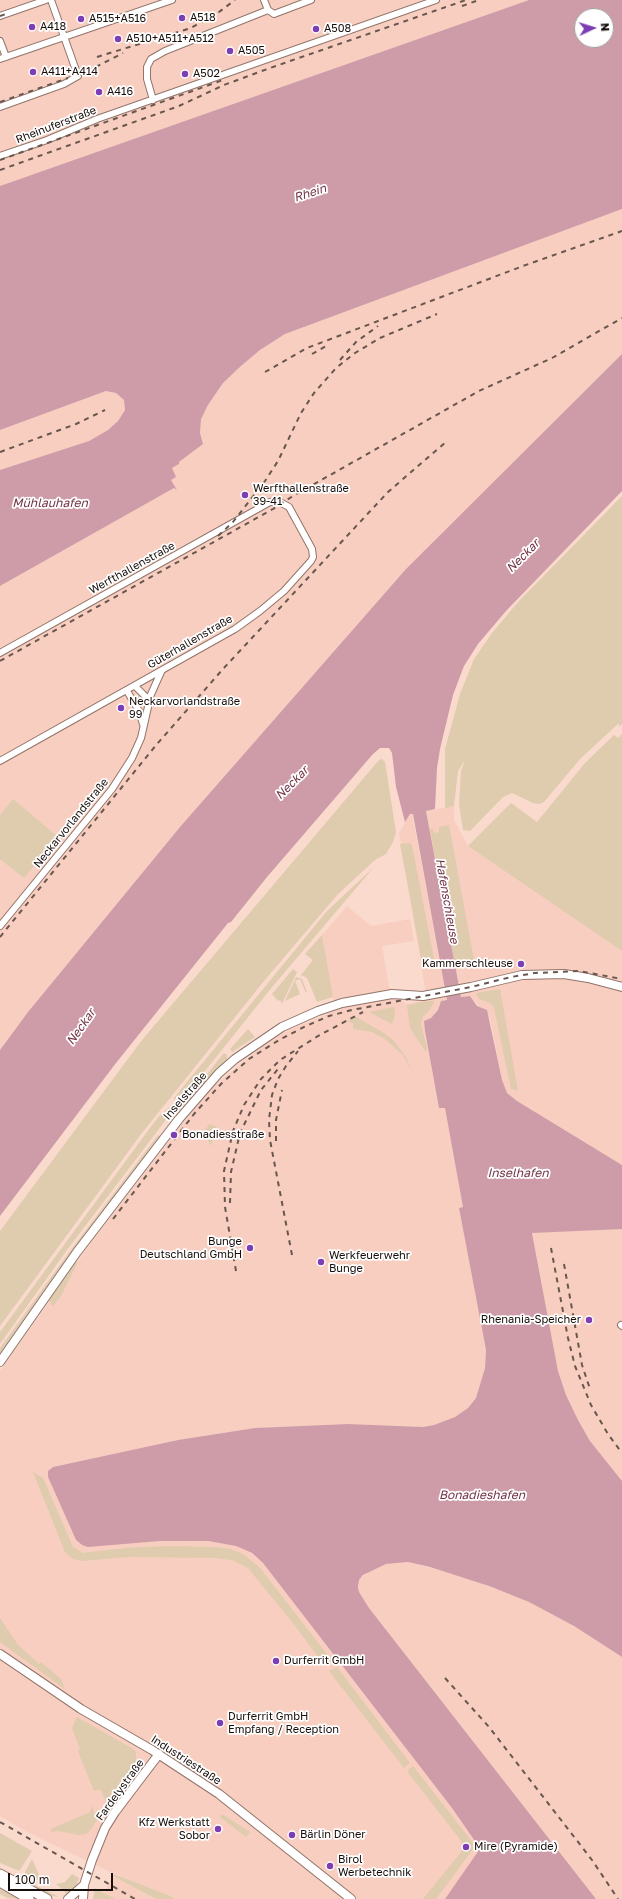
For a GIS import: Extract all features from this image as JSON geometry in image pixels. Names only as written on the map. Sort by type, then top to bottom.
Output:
[{"type":"main road","points":[[0,1874],[47,1899]]},
{"type":"main road","points":[[0,1882],[29,1899]]},
{"type":"street","points":[[0,16],[46,0]]},
{"type":"street","points":[[0,107],[52,88],[78,76],[51,0]]},
{"type":"street","points":[[0,41],[3,58],[172,0]]},
{"type":"street","points":[[264,0],[268,10],[274,14],[311,0]]},
{"type":"street","name":"Rheinuferstraße","points":[[0,156],[47,140],[97,119],[436,0]]},
{"type":"street","points":[[152,100],[147,67],[151,58],[164,51],[268,10]]},
{"type":"street","name":"Werfthallenstraße","points":[[0,653],[267,503],[274,501]]},
{"type":"street","name":"Güterhallenstraße","points":[[0,761],[235,629],[260,612],[284,591],[313,557],[312,549],[289,507],[274,501]]},
{"type":"street","name":"Neckarvorlandstraße","points":[[0,926],[116,784],[134,754],[147,714],[148,701],[162,671]]},
{"type":"street","points":[[135,686],[141,691],[148,701]]},
{"type":"street","points":[[127,691],[139,711],[143,724]]},
{"type":"street","name":"Inselstraße","points":[[0,1362],[77,1252],[179,1119],[220,1073],[235,1059],[282,1027],[300,1018],[330,1007],[392,994],[420,996],[432,995],[512,977],[545,974],[588,978],[622,987]]},
{"type":"street","name":"Industriestraße","points":[[0,1654],[81,1709],[159,1754],[219,1794],[351,1899]]},
{"type":"street","name":"Fardelystraße","points":[[83,1899],[84,1885],[96,1848],[105,1828],[115,1812],[159,1754]]},
{"type":"street","points":[[68,1899],[84,1885]]},
{"type":"shaded area","points":[[0,0],[529,0],[0,186]]},
{"type":"shaded area","points":[[622,209],[622,354],[406,569],[180,827],[28,1012],[0,1050],[0,586],[174,488],[177,490],[171,480],[172,468],[203,444],[200,433],[201,418],[223,383],[260,350],[285,334]]},
{"type":"shaded area","points":[[106,391],[116,393],[124,400],[125,410],[118,421],[108,430],[89,441],[0,470],[0,430]]},
{"type":"shaded area","points":[[622,496],[622,724],[619,727],[619,723],[580,759],[544,802],[539,804],[533,803],[512,793],[503,797],[470,831],[463,830],[459,804],[461,771],[465,760],[458,771],[454,806],[445,808],[445,749],[460,694],[474,659],[492,633],[519,601]]},
{"type":"shaded area","points":[[622,734],[622,951],[468,846],[511,803],[537,822],[585,763],[614,735],[618,738]]},
{"type":"shaded area","points":[[382,759],[385,762],[396,832],[393,842],[386,854],[375,860],[338,894],[264,981],[142,1133],[0,1326],[0,1231],[142,1040],[379,760]]},
{"type":"shaded area","points":[[13,799],[58,837],[24,878],[0,859],[0,815]]},
{"type":"shaded area","points":[[454,806],[454,820],[468,846],[622,951],[622,1165],[507,1094],[502,1080],[490,1018],[470,996],[461,997],[426,811]]},
{"type":"shaded area","points":[[412,813],[447,1000],[441,1001],[438,1010],[431,1018],[425,1021],[425,1031],[439,1108],[445,1107],[463,1207],[459,1208],[486,1350],[485,1368],[476,1398],[468,1408],[455,1417],[434,1425],[423,1427],[348,1424],[255,1428],[178,1440],[53,1467],[48,1471],[48,1477],[76,1540],[82,1545],[160,1541],[208,1541],[236,1546],[252,1554],[263,1563],[452,1808],[479,1847],[479,1850],[445,1899],[175,1899],[106,1870],[27,1832],[0,1816],[0,1371],[93,1240],[198,1104],[213,1087],[262,1046],[289,1030],[335,1011],[322,935],[347,906],[371,926],[410,919],[414,941],[382,946],[389,987],[406,1004],[427,1000],[399,833]]},
{"type":"shaded area","points":[[449,825],[474,960],[455,964],[430,829],[433,829],[434,833],[439,832],[439,827]]},
{"type":"shaded area","points":[[409,843],[412,845],[434,959],[432,964],[423,967],[400,844]]},
{"type":"shaded area","points":[[374,867],[273,986],[201,1076],[175,1099],[173,1099],[327,911]]},
{"type":"shaded area","points":[[322,935],[333,997],[317,1002],[307,978],[301,975],[313,960],[305,954]]},
{"type":"shaded area","points":[[293,969],[297,972],[282,1004],[280,1000],[278,1001],[272,994]]},
{"type":"shaded area","points":[[296,977],[302,979],[307,992],[306,993],[300,979],[295,981],[300,994],[285,1001]]},
{"type":"shaded area","points":[[500,989],[518,1091],[511,1089],[494,1007],[490,1003],[479,999],[476,993]]},
{"type":"shaded area","points":[[435,1001],[428,1012],[423,1016],[421,1024],[427,1048],[426,1052],[410,1028],[407,1005]]},
{"type":"shaded area","points":[[394,1007],[395,1015],[392,1024],[369,1012]]},
{"type":"shaded area","points":[[356,1017],[393,1040],[406,1057],[412,1072],[403,1055],[385,1039],[372,1032],[353,1029],[353,1023],[347,1021]]},
{"type":"shaded area","points":[[248,1029],[255,1037],[232,1052],[230,1049]]},
{"type":"shaded area","points":[[224,1053],[227,1055],[227,1060],[177,1113],[176,1112]]},
{"type":"shaded area","points":[[187,1092],[67,1250],[0,1344],[0,1332],[144,1136],[159,1116]]},
{"type":"shaded area","points":[[210,1124],[217,1127],[211,1146],[203,1132]]},
{"type":"shaded area","points":[[158,1135],[160,1136],[72,1252],[0,1353],[0,1348],[70,1251]]},
{"type":"shaded area","points":[[622,1229],[622,1481],[590,1441],[566,1395],[558,1371],[532,1232]]},
{"type":"shaded area","points":[[78,1262],[61,1296],[53,1306],[49,1300],[75,1263]]},
{"type":"shaded area","points":[[33,1472],[43,1478],[73,1547],[83,1553],[126,1548],[166,1546],[214,1547],[230,1549],[243,1554],[260,1568],[333,1662],[325,1666],[293,1623],[248,1568],[232,1560],[214,1558],[130,1557],[81,1561],[73,1559],[65,1552]]},
{"type":"shaded area","points":[[408,1562],[462,1576],[529,1602],[574,1626],[622,1657],[622,1899],[596,1899],[369,1608],[359,1592],[359,1580],[371,1570],[386,1564]]},
{"type":"shaded area","points":[[0,1618],[18,1645],[39,1664],[41,1662],[61,1679],[65,1689],[0,1642]]},
{"type":"shaded area","points":[[337,1667],[410,1763],[404,1768],[329,1671]]},
{"type":"shaded area","points":[[77,1717],[136,1752],[136,1763],[106,1801],[100,1789],[94,1791],[78,1751],[80,1749],[72,1728]]},
{"type":"shaded area","points":[[413,1766],[473,1843],[473,1849],[436,1899],[423,1899],[463,1850],[462,1842],[407,1771]]},
{"type":"shaded area","points":[[92,1806],[97,1820],[86,1834],[79,1835],[58,1831],[51,1832],[51,1829],[90,1812]]},
{"type":"shaded area","points":[[222,1814],[250,1832],[246,1837],[220,1817]]},
{"type":"shaded area","points":[[0,1833],[32,1851],[20,1870],[0,1863]]},
{"type":"shaded area","points":[[32,1859],[40,1877],[37,1880],[24,1874]]},
{"type":"shaded area","points":[[72,1874],[79,1878],[76,1886],[68,1895],[56,1884],[65,1882]]},
{"type":"shaded area","points":[[114,1874],[175,1899],[156,1899],[113,1876]]},
{"type":"shaded area","points":[[113,1876],[156,1899],[109,1899],[103,1895]]},
{"type":"shaded area","points":[[24,1880],[59,1897],[48,1895],[24,1882]]},
{"type":"shaded area","points":[[95,1888],[111,1897],[115,1899],[93,1899]]},
{"type":"shaded area","points":[[0,1889],[19,1899],[7,1898],[0,1894]]},
{"type":"water","points":[[529,0],[622,0],[622,209],[285,334],[260,350],[223,383],[208,405],[201,419],[200,433],[203,444],[172,468],[176,477],[171,480],[177,490],[174,488],[0,586],[0,470],[89,441],[108,430],[118,421],[125,410],[124,400],[116,393],[106,391],[0,430],[0,186]]},
{"type":"water","points":[[622,354],[622,491],[506,611],[478,644],[464,666],[453,695],[440,749],[437,768],[435,809],[426,811],[461,997],[470,996],[477,1006],[487,1010],[502,1080],[507,1093],[517,1101],[622,1165],[622,1229],[532,1233],[558,1371],[566,1395],[590,1441],[622,1481],[622,1657],[574,1626],[529,1602],[489,1586],[430,1567],[408,1562],[386,1564],[363,1575],[359,1580],[358,1587],[359,1592],[369,1608],[596,1899],[445,1899],[479,1850],[479,1847],[452,1808],[263,1563],[252,1553],[236,1546],[208,1541],[160,1541],[88,1547],[82,1545],[76,1540],[48,1477],[48,1471],[53,1467],[178,1440],[255,1428],[348,1424],[423,1427],[434,1425],[455,1417],[468,1408],[476,1398],[485,1368],[486,1350],[459,1208],[463,1207],[445,1108],[439,1108],[424,1021],[431,1018],[438,1010],[441,1001],[447,1000],[413,814],[410,814],[405,822],[396,787],[392,753],[389,748],[380,748],[373,754],[267,877],[231,922],[228,923],[116,1063],[0,1216],[0,1050],[28,1012],[180,827],[406,569]]},
{"type":"railway","points":[[97,57],[191,28],[219,12],[235,0]]},
{"type":"railway","points":[[0,170],[179,106],[224,85],[270,68],[466,0]]},
{"type":"railway","points":[[462,6],[479,0]]},
{"type":"railway","points":[[0,16],[6,14]]},
{"type":"railway","points":[[78,76],[123,53]]},
{"type":"railway","points":[[0,102],[68,78]]},
{"type":"railway","points":[[0,160],[223,80]]},
{"type":"railway","points":[[265,372],[307,348],[523,266],[622,231]]},
{"type":"railway","points":[[218,536],[233,522],[265,481],[278,461],[301,413],[314,393],[336,368],[355,353],[380,338],[437,314]]},
{"type":"railway","points":[[0,661],[273,509],[293,496],[479,391],[552,358],[622,318]]},
{"type":"railway","points":[[340,360],[356,342],[378,326]]},
{"type":"railway","points":[[312,354],[326,346]]},
{"type":"railway","points":[[0,452],[76,424],[105,410]]},
{"type":"railway","points":[[0,937],[157,744],[223,669],[388,492],[447,441]]},
{"type":"railway","points":[[113,1219],[194,1114],[221,1084],[249,1059],[279,1040],[306,1026],[329,1016],[352,1010],[535,973],[579,971],[622,979]]},
{"type":"railway","points":[[236,1271],[225,1207],[224,1171],[233,1131],[244,1105],[261,1079],[280,1060],[318,1036],[363,1012]]},
{"type":"railway","points":[[292,1255],[270,1140],[269,1120],[272,1095],[278,1079],[298,1051]]},
{"type":"railway","points":[[230,1203],[231,1172],[240,1133],[261,1090],[278,1069]]},
{"type":"railway","points":[[276,1141],[276,1120],[282,1090]]},
{"type":"railway","points":[[551,1248],[568,1338],[575,1366],[591,1405],[608,1434],[622,1453]]},
{"type":"railway","points":[[564,1264],[582,1365],[590,1389]]},
{"type":"railway","points":[[445,1678],[489,1727],[592,1860],[618,1899]]},
{"type":"railway","points":[[0,1822],[135,1899]]},
{"type":"place","name":"A518","points":[[182,18]]},
{"type":"place","name":"A515+A516","points":[[81,19]]},
{"type":"place","name":"A418","points":[[32,27]]},
{"type":"place","name":"A508","points":[[316,29]]},
{"type":"place","name":"A510+A511+A512","points":[[118,39]]},
{"type":"place","name":"A505","points":[[230,51]]},
{"type":"place","name":"A411+A414","points":[[33,72]]},
{"type":"place","name":"A502","points":[[185,74]]},
{"type":"place","name":"A416","points":[[99,92]]},
{"type":"place","name":"Werfthallenstraße 39-41","points":[[245,495]]},
{"type":"place","name":"Neckarvorlandstraße 99","points":[[121,708]]},
{"type":"place","name":"Kammerschleuse","points":[[521,964]]},
{"type":"place","name":"Bonadiesstraße","points":[[174,1135]]},
{"type":"place","name":"Bunge Deutschland GmbH","points":[[250,1248]]},
{"type":"place","name":"Werkfeuerwehr Bunge","points":[[321,1262]]},
{"type":"place","name":"Rhenania-Speicher","points":[[589,1320]]},
{"type":"place","name":"Durferrit GmbH","points":[[276,1661]]},
{"type":"place","name":"Durferrit GmbH Empfang / Reception","points":[[220,1723]]},
{"type":"place","name":"Kfz Werkstatt Sobor","points":[[218,1829]]},
{"type":"place","name":"Bärlin Döner","points":[[292,1835]]},
{"type":"place","name":"Mire (Pyramide)","points":[[466,1847]]},
{"type":"place","name":"Birol Werbetechnik","points":[[330,1866]]},
{"type":"water label","name":"Rhein","points":[[310,193]]},
{"type":"water label","name":"Mühlauhafen","points":[[50,503]]},
{"type":"water label","name":"Neckar","points":[[523,556]]},
{"type":"water label","name":"Neckar","points":[[292,783]]},
{"type":"water label","name":"Hafenschleuse","points":[[447,901]]},
{"type":"water label","name":"Neckar","points":[[81,1027]]},
{"type":"water label","name":"Inselhafen","points":[[518,1173]]},
{"type":"water label","name":"Bonadieshafen","points":[[482,1495]]}]
